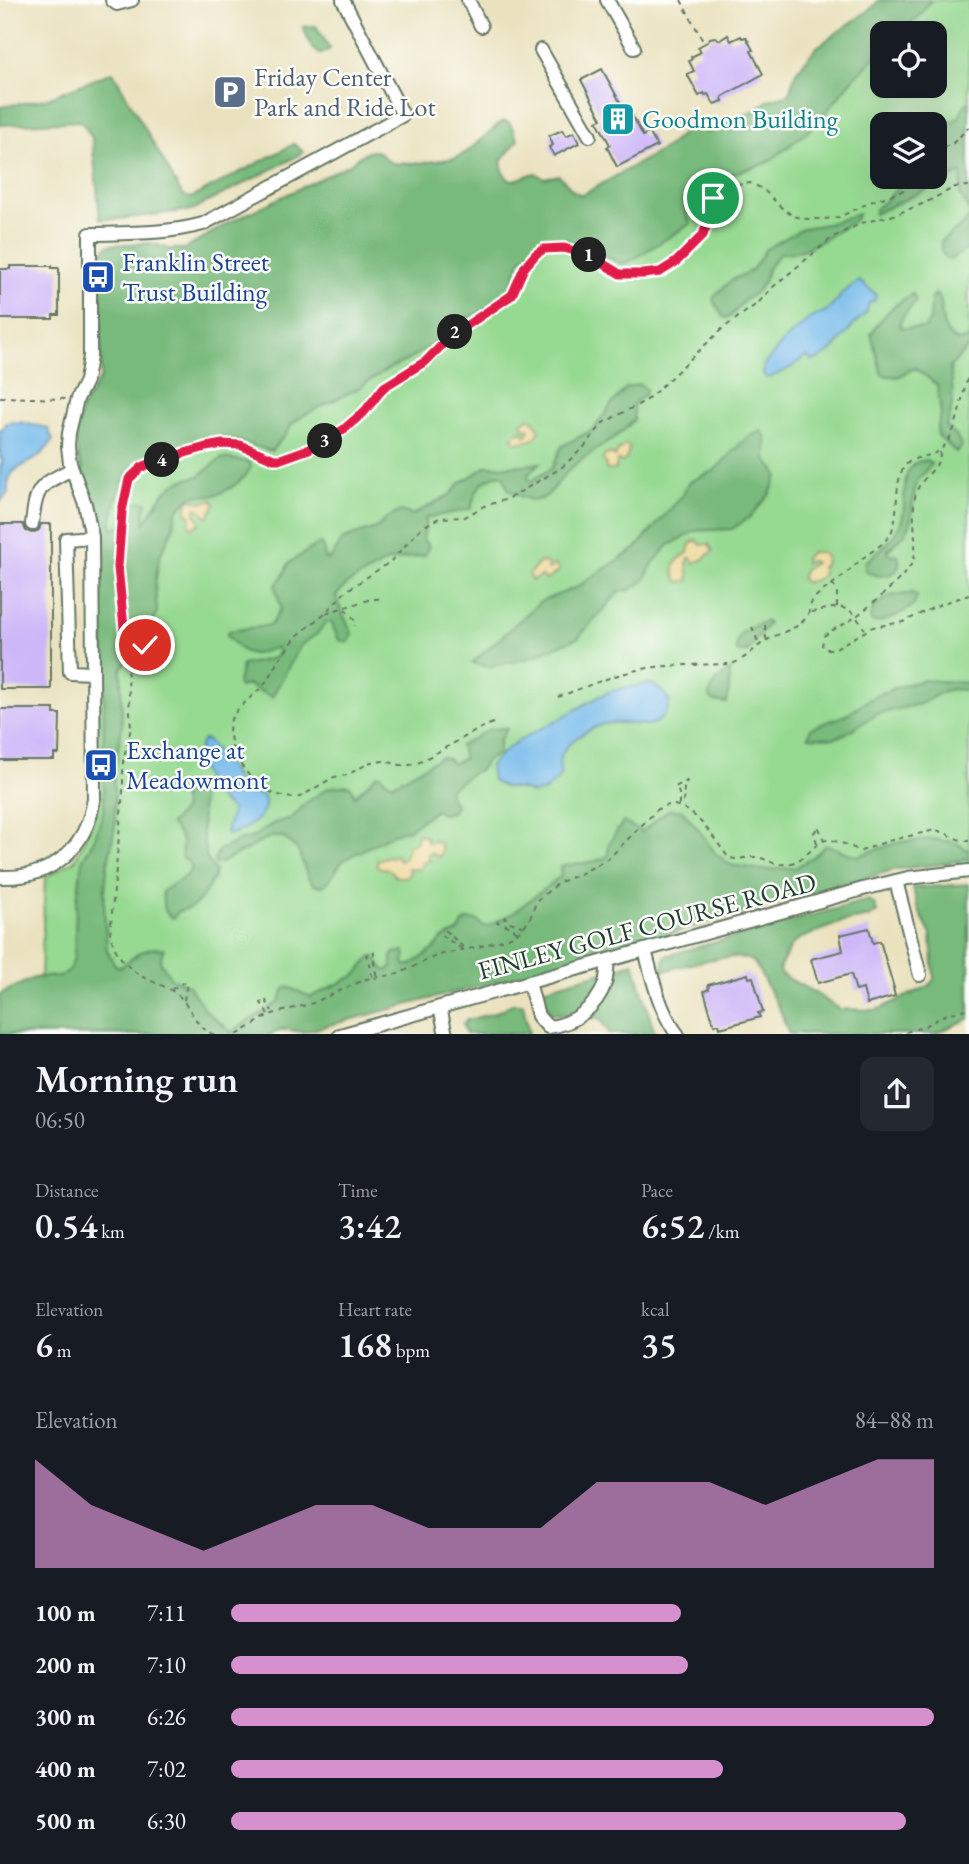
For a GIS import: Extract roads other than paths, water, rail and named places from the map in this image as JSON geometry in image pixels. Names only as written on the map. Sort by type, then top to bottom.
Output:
[{"type":"street","points":[[112,0],[117,4],[132,0]]},
{"type":"street","points":[[0,877],[32,874],[57,862],[68,853],[91,817],[94,798],[92,537],[68,446],[77,399],[86,381],[90,356],[90,234],[162,232],[203,224],[403,115],[343,0]]},
{"type":"street","points":[[468,0],[481,26]]},
{"type":"street","points":[[607,0],[634,47]]},
{"type":"street","points":[[541,50],[590,136]]},
{"type":"street","points":[[32,524],[34,501],[43,485],[72,469]]},
{"type":"street","points":[[92,537],[66,539],[70,672],[93,673]]},
{"type":"street","name":"FINLEY GOLF COURSE ROAD","points":[[340,1034],[896,881],[969,871]]},
{"type":"street","points":[[896,881],[920,975]]},
{"type":"street","points":[[645,950],[658,996],[678,1034]]},
{"type":"street","points":[[528,982],[538,1016],[548,1031],[576,1018],[592,1006],[606,981],[608,960]]},
{"type":"street","points":[[440,1007],[446,1034]]},
{"type":"street","points":[[389,1021],[392,1034]]},
{"type":"water","points":[[859,281],[876,294],[875,300],[869,303],[866,313],[833,350],[811,361],[808,356],[770,378],[765,377],[764,365],[783,342],[810,318],[826,311],[842,293]]},
{"type":"water","points":[[19,422],[48,428],[53,440],[40,455],[12,473],[8,493],[0,502],[0,429],[7,423]]},
{"type":"water","points":[[652,684],[662,691],[670,702],[660,720],[646,725],[604,724],[588,731],[567,747],[560,760],[561,776],[545,791],[532,794],[523,789],[502,786],[492,780],[490,766],[506,750],[525,737],[609,692]]},
{"type":"water","points":[[204,739],[228,766],[245,793],[264,797],[264,811],[255,822],[228,835],[226,832],[231,809],[210,787],[200,767],[200,747]]},
{"type":"place","name":"Friday Center Park and Ride Lot","points":[[230,92]]},
{"type":"place","name":"Goodmon Building","points":[[618,119]]},
{"type":"place","name":"Franklin Street Trust Building","points":[[98,277]]},
{"type":"place","name":"Exchange at Meadowmont","points":[[101,765]]}]
